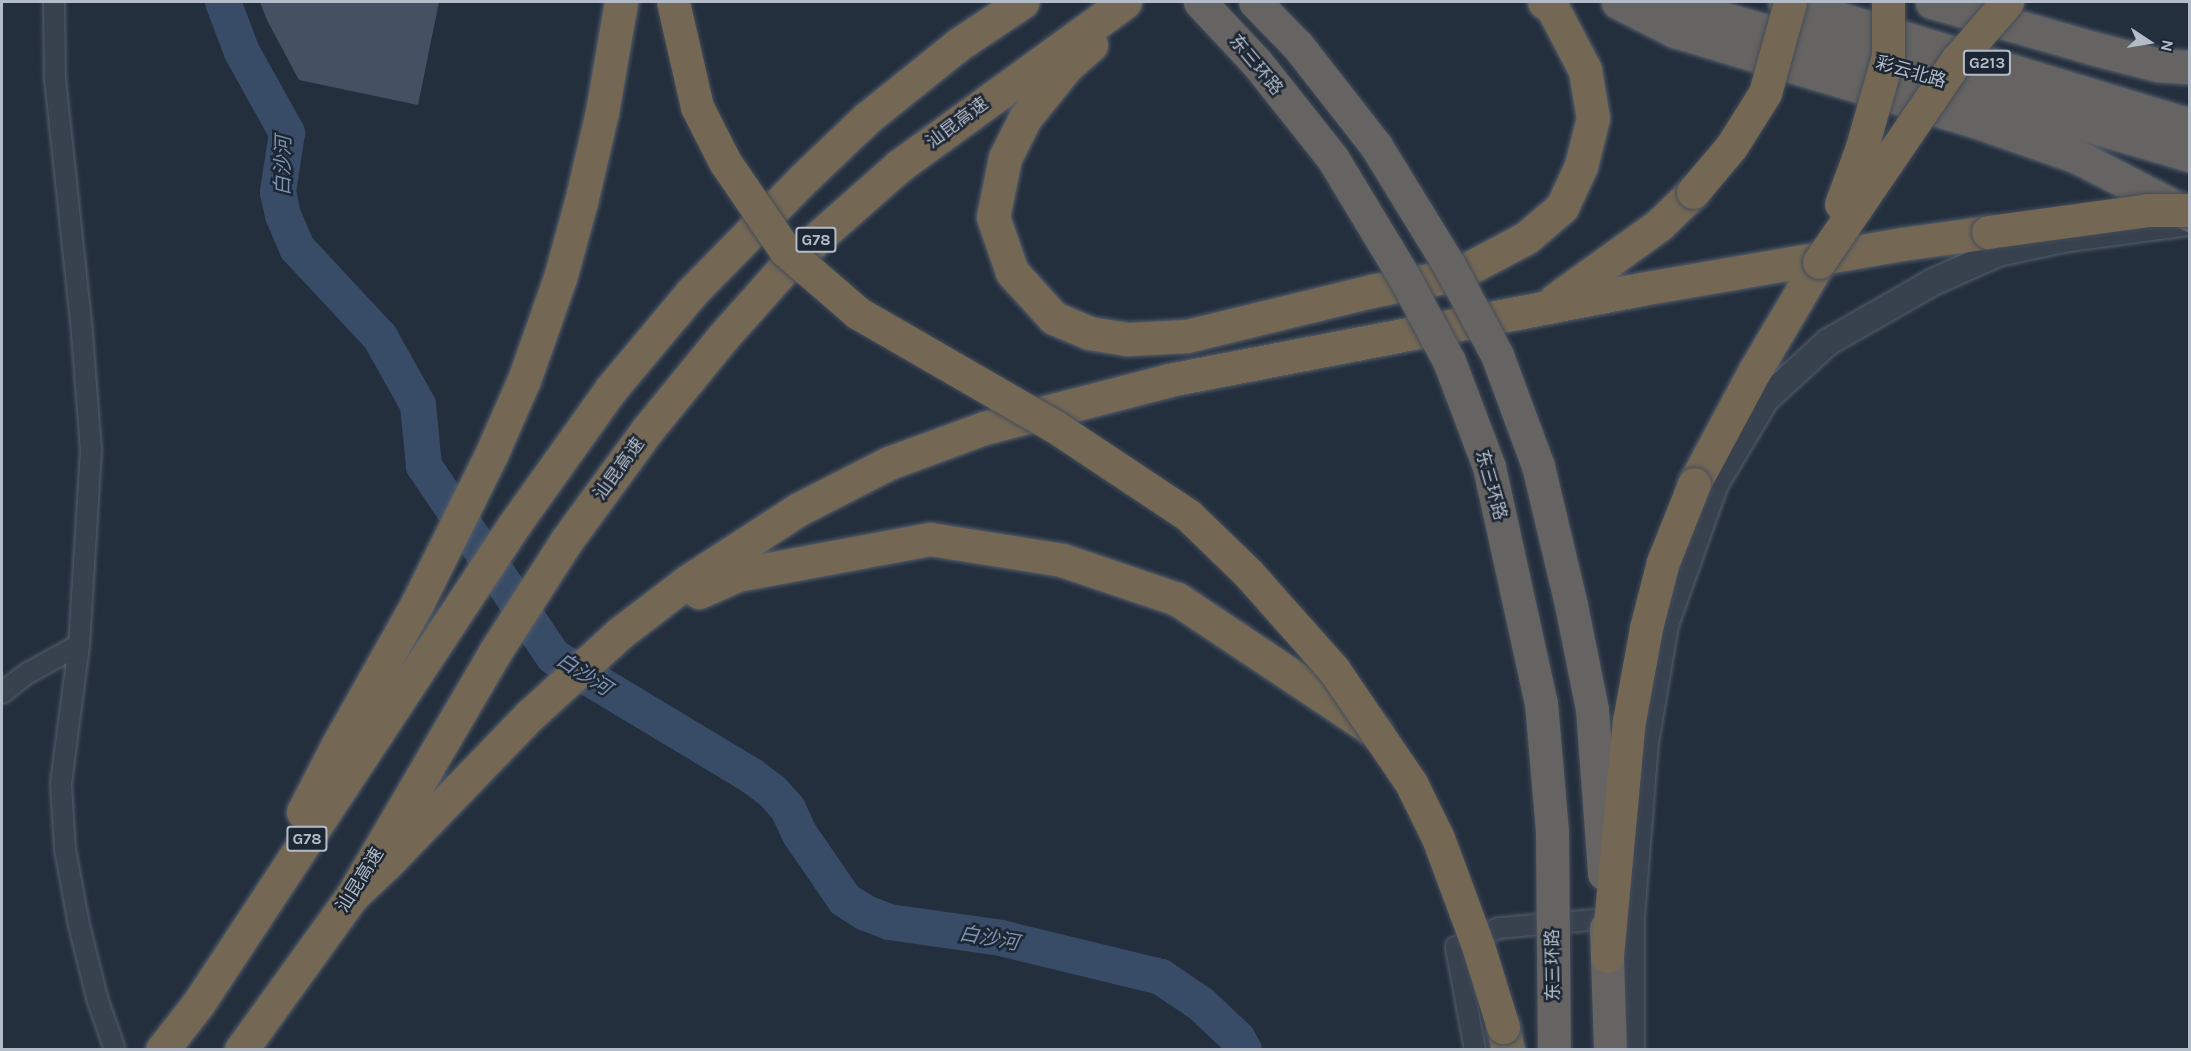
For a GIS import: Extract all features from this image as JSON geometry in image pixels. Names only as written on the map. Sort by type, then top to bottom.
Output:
[{"type":"highway","points":[[597,2],[601,38],[602,112]]},
{"type":"highway","points":[[233,951],[337,746],[418,602],[491,455],[524,380],[563,267],[581,202],[602,112],[621,2]]},
{"type":"highway","points":[[673,2],[698,107],[724,162],[785,250],[858,313],[1054,426],[1134,476],[1188,515],[1248,573],[1326,661],[1411,783],[1438,838],[1478,946],[1508,1050]]},
{"type":"highway","name":"G78","points":[[162,1050],[198,1004],[534,496],[611,388],[692,292],[803,179],[867,118],[959,44],[1022,2]]},
{"type":"highway","name":"汕昆高速","points":[[241,1050],[352,896],[470,696],[567,540],[648,429],[723,337],[788,264],[899,166],[1125,2]]},
{"type":"highway","points":[[1139,2],[1067,66],[1025,118],[1005,158],[993,217],[1012,272],[1054,318],[1089,333],[1128,339],[1188,336],[1371,291],[1456,274],[1526,238],[1562,207],[1581,166],[1593,118],[1585,70],[1552,7],[1544,2]]},
{"type":"highway","name":"东三环路","points":[[1200,2],[1257,63],[1333,159],[1403,275],[1449,361],[1489,467],[1541,703],[1552,832],[1554,1050]]},
{"type":"highway","points":[[1255,2],[1298,46],[1389,165],[1449,265],[1497,355],[1538,466],[1592,709],[1603,842],[1610,1050]]},
{"type":"highway","points":[[1618,2],[1675,31],[1975,121],[2078,157],[2190,215]]},
{"type":"highway","name":"彩云北路","points":[[1667,2],[2190,155]]},
{"type":"highway","name":"彩云北路","points":[[1785,2],[2190,124]]},
{"type":"highway","points":[[1546,307],[1659,225],[1693,192],[1731,147],[1765,93],[1790,2]]},
{"type":"highway","points":[[1819,262],[1861,150],[1888,56],[1888,2]]},
{"type":"highway","points":[[1932,2],[2103,51],[2158,65],[2190,68]]},
{"type":"highway","points":[[1607,956],[1626,740],[1646,628],[1663,562],[1694,484],[1754,372],[1819,262],[1957,60],[2007,2]]},
{"type":"highway","points":[[352,896],[387,863],[530,715],[634,622],[688,581],[799,509],[889,464],[984,428],[1169,380],[1546,307],[1902,244],[2148,210],[2190,210]]},
{"type":"highway","points":[[634,622],[737,574],[930,539],[1062,560],[1177,599],[1378,733]]},
{"type":"street","points":[[54,2],[55,80],[82,333],[91,450],[79,645],[61,784],[65,849],[79,925],[97,998],[114,1047]]},
{"type":"street","points":[[1630,1050],[1631,917],[1645,743],[1665,625],[1714,484],[1765,400],[1828,342],[1933,282],[1998,253],[2064,239],[2190,222]]},
{"type":"street","points":[[2,693],[28,673],[79,645]]},
{"type":"street","points":[[1475,1050],[1456,947],[1500,928],[1631,917]]},
{"type":"building","points":[[260,2],[439,2],[418,105],[299,80]]},
{"type":"waterway","name":"白沙河","points":[[223,2],[242,52],[287,133],[278,192],[283,215],[297,248],[380,337],[418,405],[424,466],[554,657],[752,776],[772,791],[788,809],[799,833],[845,900],[866,913],[889,922],[1001,938],[1161,977],[1201,1004],[1237,1038],[1244,1050]]}]
